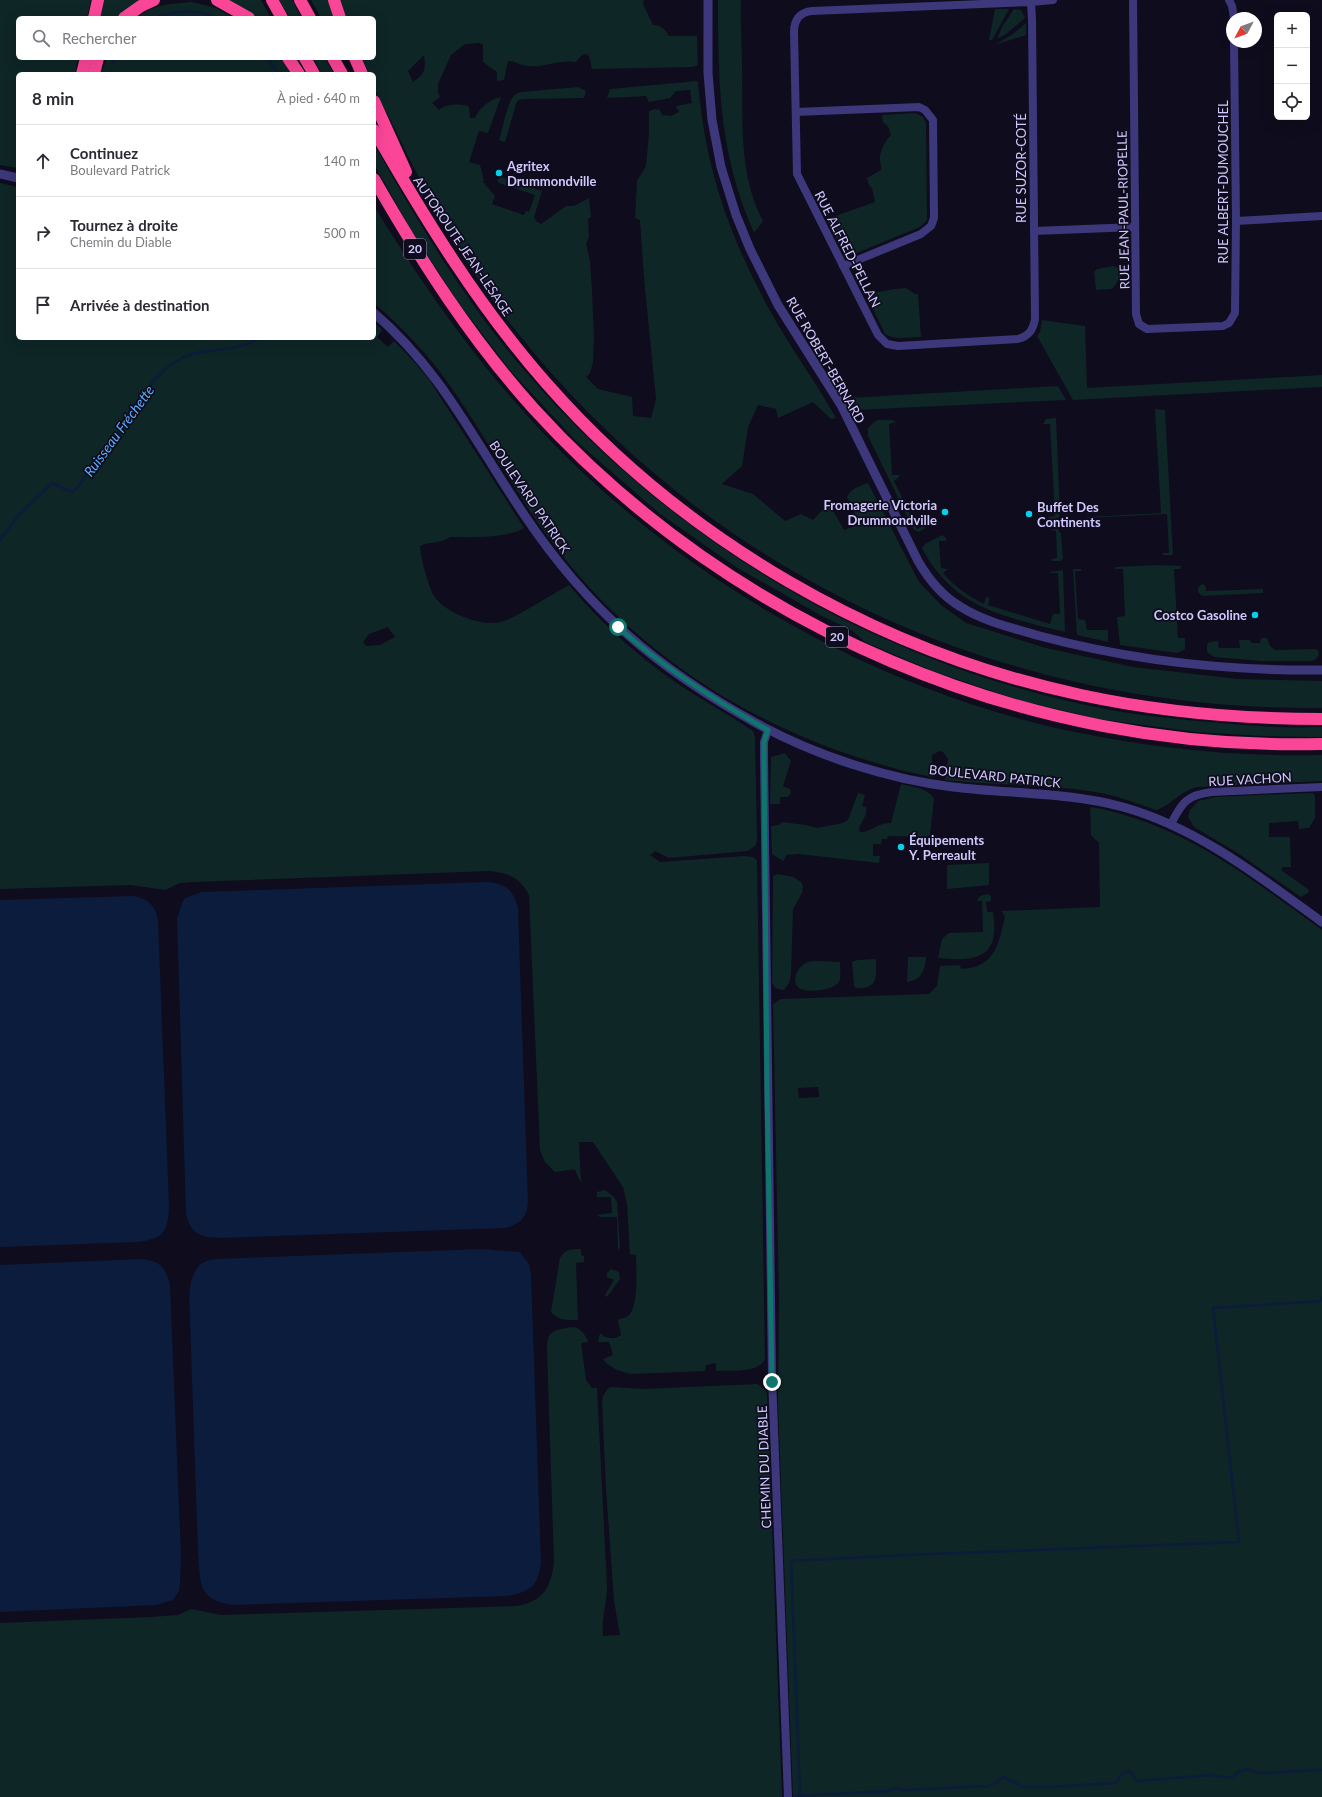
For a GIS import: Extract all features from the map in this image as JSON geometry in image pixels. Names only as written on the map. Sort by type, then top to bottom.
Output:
[{"type":"highway","points":[[94,16],[98,0]]},
{"type":"highway","points":[[127,16],[141,6],[154,0]]},
{"type":"highway","points":[[217,0],[245,16]]},
{"type":"highway","points":[[272,0],[281,16]]},
{"type":"highway","points":[[300,0],[309,16]]},
{"type":"highway","points":[[334,0],[339,16]]},
{"type":"highway","points":[[82,72],[86,60]]},
{"type":"highway","points":[[94,72],[98,60]]},
{"type":"highway","points":[[289,60],[298,72]]},
{"type":"highway","points":[[306,60],[313,72]]},
{"type":"highway","points":[[334,60],[341,72]]},
{"type":"highway","points":[[356,60],[361,72]]},
{"type":"highway","points":[[376,105],[429,224]]},
{"type":"highway","name":"AUTOROUTE JEAN-LESAGE","points":[[376,133],[429,224],[476,295],[515,346],[553,391],[602,441],[645,480],[698,522],[753,559],[810,593],[861,619],[919,645],[983,668],[1050,688],[1112,701],[1199,713],[1269,718],[1322,719]]},
{"type":"highway","name":"20","points":[[376,183],[408,239],[450,302],[494,362],[535,410],[587,462],[649,516],[701,556],[759,593],[829,632],[892,662],[956,687],[1031,710],[1094,725],[1173,737],[1260,744],[1322,744]]},
{"type":"street","name":"RUE ROBERT-BERNARD","points":[[708,0],[708,73],[712,120],[721,167],[738,221],[750,249],[778,305],[836,396],[918,561],[928,577],[938,588],[960,606],[987,620],[1063,642],[1103,651],[1136,658],[1196,666],[1259,670],[1322,670]]},
{"type":"street","points":[[1031,1],[1053,0]]},
{"type":"street","name":"RUE JEAN-PAUL-RIOPELLE","points":[[1133,0],[1136,314],[1141,326],[1152,330],[1220,327],[1231,321]]},
{"type":"street","points":[[1229,0],[1233,12]]},
{"type":"street","name":"RUE ALFRED-PELLAN","points":[[1030,333],[1018,339],[891,346],[883,341],[878,335],[797,174],[794,28],[799,16],[807,12],[817,10],[1031,1]]},
{"type":"street","name":"RUE SUZOR-COTÉ","points":[[1030,333],[1035,320],[1031,1]]},
{"type":"street","name":"RUE ALBERT-DUMOUCHEL","points":[[1231,321],[1236,311],[1234,48]]},
{"type":"street","points":[[796,112],[912,107],[925,110],[932,120],[934,218],[931,226],[921,234],[843,266]]},
{"type":"street","points":[[0,174],[16,178]]},
{"type":"street","points":[[1236,221],[1322,216]]},
{"type":"street","points":[[1034,231],[1135,227]]},
{"type":"street","name":"BOULEVARD PATRICK","points":[[376,314],[408,345],[440,383],[524,515],[560,565],[587,596],[618,627],[662,664],[704,693],[768,730],[822,752],[900,777],[952,787],[1084,798],[1133,810],[1171,824],[1228,856],[1322,922]]},
{"type":"street","name":"CHEMIN DU DIABLE","points":[[768,730],[764,746],[764,765],[772,1361],[788,1797]]},
{"type":"street","name":"RUE VACHON","points":[[1171,824],[1184,801],[1200,794],[1212,792],[1322,787]]},
{"type":"green space","points":[[0,0],[91,0],[87,16],[16,16],[16,60],[78,60],[75,72],[16,72],[16,168],[0,165]]},
{"type":"green space","points":[[103,0],[144,0],[126,10],[120,16],[99,16]]},
{"type":"green space","points":[[228,0],[261,0],[270,16],[253,16]]},
{"type":"green space","points":[[279,0],[292,0],[301,16],[289,16]]},
{"type":"green space","points":[[311,0],[330,0],[335,16],[320,16]]},
{"type":"green space","points":[[340,0],[644,0],[643,4],[653,25],[662,28],[669,36],[697,36],[698,65],[693,67],[592,69],[589,56],[586,54],[582,55],[576,62],[570,61],[539,66],[527,66],[508,61],[504,80],[497,81],[497,72],[483,62],[483,45],[480,43],[465,44],[451,55],[438,84],[438,92],[440,97],[432,103],[439,110],[449,105],[469,107],[470,118],[475,118],[485,104],[501,97],[488,133],[479,131],[469,162],[480,165],[484,181],[482,181],[495,196],[492,204],[524,215],[526,211],[529,212],[535,195],[499,183],[497,180],[501,177],[542,191],[534,217],[536,221],[541,224],[566,206],[574,206],[589,198],[591,217],[588,219],[589,237],[586,244],[590,261],[594,338],[593,362],[590,373],[586,377],[598,389],[632,397],[633,416],[651,418],[656,399],[640,220],[635,218],[637,181],[646,166],[649,111],[655,109],[660,110],[662,115],[671,116],[679,112],[676,106],[692,103],[690,90],[676,91],[670,98],[649,102],[646,96],[607,98],[610,89],[697,81],[706,142],[713,171],[730,225],[741,252],[776,321],[836,418],[831,419],[813,402],[778,418],[776,409],[758,405],[748,427],[742,466],[722,484],[753,494],[785,521],[801,514],[813,520],[829,503],[844,530],[860,524],[847,497],[853,489],[868,483],[919,582],[941,605],[966,623],[1046,648],[1133,667],[1238,679],[1322,681],[1322,708],[1200,702],[1082,683],[968,651],[860,607],[757,549],[662,480],[575,398],[496,305],[484,289],[414,168],[376,91],[376,72],[368,72],[363,60],[376,60],[376,16],[345,16]],"holes":[[[424,55],[425,68],[422,74],[413,82],[408,71]]]},
{"type":"green space","points":[[718,0],[741,0],[742,125],[749,184],[763,221],[754,233],[742,204],[727,147],[720,90]]},
{"type":"green space","points":[[192,2],[216,8],[230,16],[139,16],[156,7],[176,3]]},
{"type":"green space","points":[[995,9],[1009,9],[992,40],[989,40]]},
{"type":"green space","points":[[1014,9],[1021,10],[1025,18],[1006,34],[997,39],[1002,27]]},
{"type":"green space","points":[[1026,23],[1026,35],[995,45],[1013,34]]},
{"type":"green space","points":[[106,60],[282,60],[290,72],[102,72]]},
{"type":"green space","points":[[314,60],[326,60],[333,72],[321,72]]},
{"type":"green space","points":[[578,87],[586,91],[584,98],[522,99],[517,101],[505,142],[499,140],[508,106],[516,94],[521,92]]},
{"type":"green space","points":[[915,113],[923,117],[926,123],[927,220],[920,227],[854,254],[848,255],[843,252],[827,219],[875,202],[872,188],[869,185],[867,178],[881,170],[881,153],[887,139],[891,135],[888,126],[883,122],[882,115]]},
{"type":"green space","points":[[376,147],[443,261],[502,344],[524,370],[584,434],[648,492],[718,545],[791,591],[868,631],[948,665],[1031,692],[1116,711],[1142,715],[1254,726],[1322,727],[1322,737],[1262,736],[1196,732],[1099,719],[1019,700],[933,671],[865,642],[853,631],[822,616],[736,567],[659,513],[576,441],[509,369],[456,299],[410,228],[376,168]]},
{"type":"green space","points":[[0,183],[16,187],[16,340],[376,340],[376,324],[382,330],[377,337],[388,347],[394,341],[430,381],[524,528],[517,532],[498,536],[450,537],[443,541],[428,543],[420,546],[423,564],[430,586],[434,596],[439,602],[446,608],[464,617],[484,622],[501,622],[526,610],[569,585],[606,625],[646,660],[685,688],[753,731],[755,737],[756,845],[748,851],[669,858],[655,851],[650,855],[660,862],[745,856],[753,857],[757,860],[765,1360],[755,1367],[743,1370],[716,1371],[716,1363],[706,1365],[705,1371],[631,1374],[616,1369],[603,1359],[613,1355],[609,1342],[598,1342],[600,1333],[605,1337],[610,1338],[616,1338],[621,1335],[618,1320],[629,1315],[636,1295],[636,1255],[630,1254],[627,1204],[623,1187],[593,1142],[579,1142],[581,1183],[575,1170],[555,1172],[545,1162],[540,1150],[529,895],[518,880],[503,873],[490,871],[194,882],[180,883],[165,890],[131,885],[0,889]],"holes":[[[388,627],[395,637],[380,645],[366,646],[363,642],[369,634]]]},
{"type":"green space","points":[[376,209],[433,297],[454,326],[499,383],[547,437],[602,490],[660,538],[723,583],[789,624],[858,659],[929,689],[1001,714],[1105,738],[1198,751],[1260,755],[1322,755],[1322,781],[1198,787],[1180,795],[1156,810],[1131,801],[1086,790],[945,780],[948,759],[943,752],[939,751],[932,755],[932,777],[874,762],[818,743],[764,719],[712,690],[664,656],[619,617],[578,574],[528,508],[478,427],[451,387],[437,368],[391,318],[376,305]]},
{"type":"green space","points":[[1113,266],[1119,268],[1122,273],[1116,284],[1112,289],[1096,290],[1094,272],[1097,269]]},
{"type":"green space","points":[[906,288],[915,294],[918,294],[921,337],[897,338],[885,334],[866,294]]},
{"type":"green space","points":[[1042,320],[1085,326],[1087,388],[1322,375],[1322,387],[1073,400],[1037,336],[1040,332]]},
{"type":"green space","points":[[1058,386],[1066,400],[855,410],[848,398]]},
{"type":"green space","points":[[1155,409],[1165,410],[1173,555],[1163,555],[1163,553],[1169,553],[1167,514],[1087,518],[1161,513]]},
{"type":"green space","points":[[1056,418],[1060,512],[1059,517],[1050,520],[1048,517],[1055,516],[1050,424],[1043,424],[1046,419]]},
{"type":"green space","points":[[878,420],[892,420],[896,422],[889,424],[892,475],[899,475],[899,477],[894,481],[917,529],[924,526],[925,528],[919,532],[914,530],[868,436],[868,428]]},
{"type":"green space","points":[[1058,529],[1061,534],[1063,558],[1061,561],[1052,561],[1051,559],[1057,558],[1056,531],[1049,530]]},
{"type":"green space","points":[[942,535],[946,538],[946,541],[939,541],[941,568],[948,569],[943,573],[957,587],[984,604],[986,597],[990,598],[988,605],[1050,624],[1053,614],[1060,614],[1058,573],[1050,572],[1063,570],[1065,632],[1021,621],[983,607],[965,597],[949,585],[935,568],[922,548],[925,544]]},
{"type":"green space","points":[[1158,565],[1181,566],[1180,569],[1174,569],[1178,638],[1185,638],[1185,649],[1177,653],[1120,645],[1117,617],[1125,616],[1123,569],[1115,569],[1115,567]]},
{"type":"green space","points":[[1073,569],[1081,569],[1081,571],[1075,571],[1078,619],[1085,620],[1087,630],[1108,630],[1108,642],[1077,635]]},
{"type":"green space","points":[[1202,584],[1205,585],[1206,591],[1263,589],[1263,593],[1202,596],[1198,592],[1198,588]]},
{"type":"green space","points":[[1261,638],[1267,638],[1270,646],[1275,650],[1315,649],[1318,650],[1319,655],[1315,660],[1310,661],[1261,661],[1214,657],[1207,652],[1207,645],[1209,642],[1218,641],[1219,648],[1240,648],[1239,640],[1250,640],[1251,643],[1260,643]]},
{"type":"green space","points":[[785,753],[791,761],[783,786],[790,789],[791,793],[788,797],[780,797],[780,804],[770,804],[771,757]]},
{"type":"green space","points":[[901,784],[924,790],[932,795],[934,799],[930,835],[927,837],[889,836],[886,839],[882,839],[881,844],[873,844],[873,856],[880,856],[879,863],[798,854],[787,855],[783,861],[772,854],[771,826],[779,825],[782,822],[817,828],[843,823],[848,820],[858,793],[865,795],[862,806],[866,807],[866,814],[859,828],[860,832],[864,832],[882,824],[891,823]]},
{"type":"green space","points":[[1314,794],[1315,797],[1315,818],[1309,828],[1299,829],[1298,821],[1269,823],[1269,837],[1290,837],[1291,867],[1283,867],[1281,870],[1309,890],[1308,893],[1301,897],[1236,852],[1194,827],[1188,817],[1190,810],[1198,801],[1214,797]]},
{"type":"green space","points":[[1090,807],[1123,814],[1160,828],[1185,839],[1232,866],[1322,930],[1322,1797],[793,1797],[778,1406],[779,1297],[773,1004],[781,999],[929,994],[937,986],[940,966],[960,965],[961,969],[972,968],[988,959],[994,952],[1000,936],[1005,916],[1001,911],[1100,907],[1099,843],[1091,835]],"holes":[[[818,1087],[819,1097],[799,1098],[798,1088]]]},
{"type":"green space","points":[[989,863],[989,885],[947,889],[947,865]]},
{"type":"green space","points":[[778,874],[793,877],[801,882],[803,886],[802,893],[793,909],[791,974],[789,983],[784,990],[780,990],[772,983],[773,876]]},
{"type":"green space","points":[[988,894],[991,896],[991,901],[986,902],[987,912],[993,912],[994,934],[992,943],[987,950],[981,955],[973,958],[938,958],[942,939],[949,933],[983,932],[982,901],[977,901],[980,896]]},
{"type":"green space","points":[[908,957],[926,957],[924,970],[922,973],[916,979],[907,982]]},
{"type":"green space","points":[[876,959],[875,981],[869,986],[856,988],[854,986],[852,962],[858,960]]},
{"type":"green space","points":[[808,962],[840,962],[840,980],[837,984],[827,989],[813,991],[798,987],[795,980],[799,969]]},
{"type":"green space","points":[[605,1190],[614,1197],[617,1202],[620,1247],[618,1251],[617,1217],[600,1217],[597,1215],[612,1213],[611,1197],[597,1197],[597,1192]]},
{"type":"green space","points":[[581,1249],[581,1255],[584,1256],[584,1262],[576,1263],[578,1320],[563,1319],[557,1317],[551,1312],[560,1258],[569,1250]]},
{"type":"green space","points":[[611,1269],[619,1272],[620,1279],[607,1297],[605,1295],[614,1280],[607,1277],[607,1273]]},
{"type":"green space","points":[[574,1327],[585,1335],[588,1342],[581,1343],[586,1380],[592,1388],[597,1388],[607,1586],[603,1636],[620,1635],[614,1601],[606,1489],[602,1402],[603,1396],[608,1388],[643,1389],[757,1384],[764,1388],[767,1393],[782,1797],[0,1797],[0,1623],[151,1617],[178,1615],[191,1609],[221,1615],[517,1606],[526,1604],[539,1597],[548,1586],[551,1579],[554,1562],[547,1341],[550,1335],[555,1331]]},
{"type":"water","points":[[485,882],[498,884],[507,888],[514,896],[518,908],[528,1202],[526,1212],[522,1220],[505,1228],[221,1238],[208,1237],[198,1234],[191,1227],[186,1215],[177,919],[185,898],[202,892]]},
{"type":"water","points":[[133,896],[147,901],[153,907],[158,921],[169,1205],[166,1227],[160,1235],[155,1238],[139,1242],[0,1247],[0,900]]},
{"type":"water","points":[[482,1249],[520,1252],[529,1264],[531,1275],[541,1562],[538,1577],[532,1586],[522,1592],[507,1596],[234,1605],[222,1603],[208,1595],[201,1583],[198,1554],[190,1308],[190,1285],[199,1266],[209,1260],[216,1259]]},
{"type":"water","points":[[141,1259],[153,1261],[161,1266],[166,1273],[170,1285],[181,1556],[179,1591],[173,1600],[156,1605],[0,1612],[0,1265]]},
{"type":"waterway","name":"Ruisseau Fréchette","points":[[161,16],[179,12],[194,12],[212,16]]},
{"type":"waterway","name":"Ruisseau Fréchette","points":[[268,60],[278,72]]},
{"type":"waterway","name":"Ruisseau Fréchette","points":[[0,540],[16,518],[52,483],[72,492],[77,488],[119,431],[146,390],[162,372],[172,364],[191,354],[231,348],[250,343],[255,340]]},
{"type":"waterway","points":[[800,1795],[791,1561],[1239,1542],[1213,1308],[1320,1301],[1322,1298]]},
{"type":"waterway","points":[[795,1796],[889,1791],[896,1788],[903,1790],[988,1786],[997,1782],[1003,1777],[1023,1787],[1050,1787],[1116,1783],[1120,1776],[1127,1771],[1132,1773],[1137,1781],[1212,1775],[1231,1778],[1237,1773],[1246,1769],[1259,1773],[1322,1770]]},
{"type":"place","name":"Agritex Drummondville","points":[[499,173]]},
{"type":"place","name":"Fromagerie Victoria Drummondville","points":[[945,512]]},
{"type":"place","name":"Buffet Des Continents","points":[[1029,514]]},
{"type":"place","name":"Costco Gasoline","points":[[1255,615]]},
{"type":"place","name":"Équipements Y. Perreault","points":[[901,847]]},
{"type":"route","points":[[618,627],[650,655],[689,683],[768,730],[764,742],[764,757],[767,1088],[772,1382]]}]
